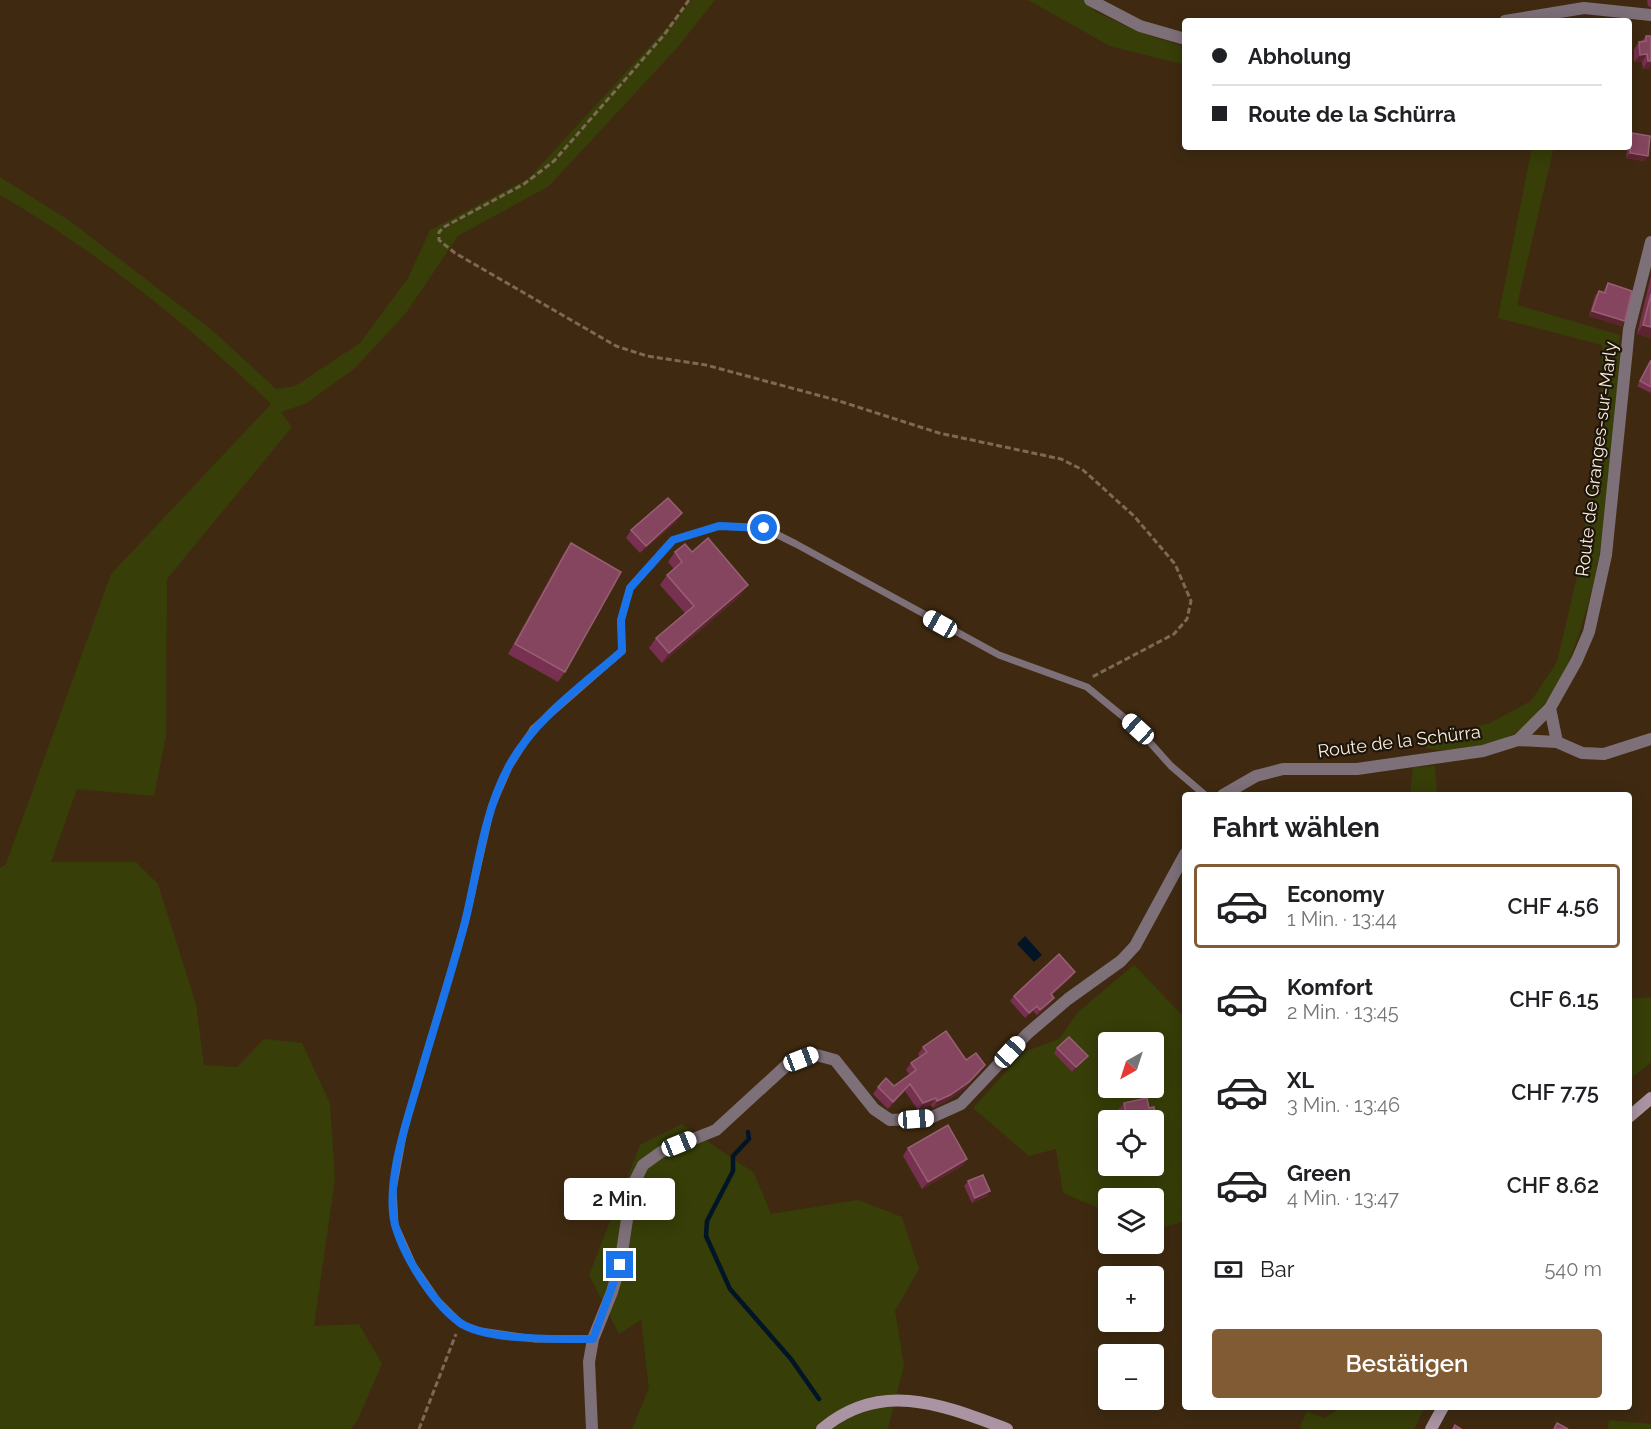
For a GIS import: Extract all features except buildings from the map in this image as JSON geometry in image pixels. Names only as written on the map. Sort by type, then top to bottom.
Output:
[{"type":"main road","points":[[1632,1114],[1651,1098]]},
{"type":"main road","points":[[822,1429],[837,1416],[865,1404],[899,1399],[957,1410],[1007,1429]]},
{"type":"main road","points":[[1431,1429],[1441,1410]]},
{"type":"street","points":[[1090,0],[1140,26],[1182,38]]},
{"type":"street","points":[[1523,18],[1584,8],[1651,15]]},
{"type":"street","name":"Route de Granges-sur-Marly","points":[[1518,740],[1550,708],[1577,660],[1589,632],[1606,555],[1629,330],[1651,242]]},
{"type":"street","points":[[1550,708],[1557,741]]},
{"type":"street","name":"Route de la Schürra","points":[[1228,792],[1256,776],[1283,769],[1357,769],[1483,751],[1518,740],[1557,741],[1582,753],[1605,754],[1651,739]]},
{"type":"street","points":[[592,1429],[589,1362],[593,1339],[617,1274],[632,1188],[643,1165],[661,1152],[716,1130],[789,1063],[813,1054],[835,1060],[874,1109],[890,1120],[930,1118],[961,1104],[1027,1034],[1068,999],[1120,962],[1135,946],[1182,860]]},
{"type":"lane","points":[[593,1339],[536,1339],[480,1330],[461,1324],[437,1300],[413,1264],[395,1225],[393,1190],[404,1130],[465,922],[491,808],[509,767],[533,729],[622,651],[621,620],[630,588],[673,540],[719,526],[764,528],[999,655],[1087,687],[1138,729],[1171,766],[1201,792]]},
{"type":"path","points":[[688,0],[664,34],[554,161],[524,184],[444,227],[439,232],[439,240],[455,253],[616,346],[647,356],[706,365],[825,397],[939,433],[1061,459],[1083,470],[1134,516],[1175,564],[1191,601],[1187,619],[1174,634],[1092,677],[1087,687]]},
{"type":"path","points":[[419,1429],[461,1324]]},
{"type":"green space","points":[[692,0],[715,0],[677,48],[549,186],[458,236],[406,313],[355,368],[307,403],[281,412],[292,427],[167,579],[166,736],[154,796],[77,789],[51,862],[136,862],[158,884],[196,1004],[204,1065],[237,1067],[264,1039],[302,1043],[330,1103],[335,1179],[314,1326],[359,1324],[382,1364],[358,1419],[351,1429],[0,1429],[0,868],[6,864],[111,574],[271,404],[208,346],[142,291],[72,241],[0,195],[0,177],[70,221],[212,330],[276,389],[295,386],[360,343],[408,278],[430,230],[529,178]]},
{"type":"green space","points":[[1028,0],[1097,0],[1094,11],[1139,32],[1182,46],[1182,64],[1110,46]]},
{"type":"green space","points":[[1531,150],[1553,150],[1517,305],[1620,335],[1609,490],[1600,550],[1587,608],[1569,660],[1545,703],[1514,734],[1504,739],[1471,747],[1448,750],[1432,749],[1426,748],[1432,738],[1490,723],[1531,701],[1557,662],[1577,577],[1602,412],[1602,345],[1498,318]]},
{"type":"green space","points":[[1435,766],[1437,792],[1410,792],[1413,767]]},
{"type":"green space","points":[[1134,965],[1182,1015],[1182,1222],[1164,1227],[1164,1188],[1098,1188],[1098,1208],[1063,1193],[1056,1149],[1029,1156],[973,1108],[1024,1052],[1059,1039],[1078,1012]]},
{"type":"green space","points":[[1651,997],[1651,1062],[1632,1078],[1632,999]]},
{"type":"green space","points":[[682,1124],[754,1173],[771,1214],[858,1200],[902,1217],[919,1269],[895,1311],[904,1365],[888,1429],[632,1429],[649,1388],[641,1320],[619,1334],[589,1275],[640,1145]]},
{"type":"green space","points":[[1337,1410],[1424,1410],[1414,1429],[1302,1429],[1300,1426],[1307,1411],[1325,1418]]},
{"type":"green space","points":[[1609,1420],[1651,1424],[1651,1429],[1608,1429]]},
{"type":"water","points":[[1025,936],[1042,955],[1034,962],[1017,944]]},
{"type":"waterway","points":[[748,1132],[749,1139],[733,1156],[733,1171],[707,1221],[706,1236],[730,1289],[791,1359],[819,1399]]},
{"type":"route","points":[[620,1265],[593,1339],[536,1339],[480,1330],[461,1324],[437,1300],[413,1264],[395,1225],[393,1190],[404,1130],[465,922],[491,808],[509,767],[533,729],[622,651],[621,620],[630,588],[673,540],[719,526],[764,528]]}]
